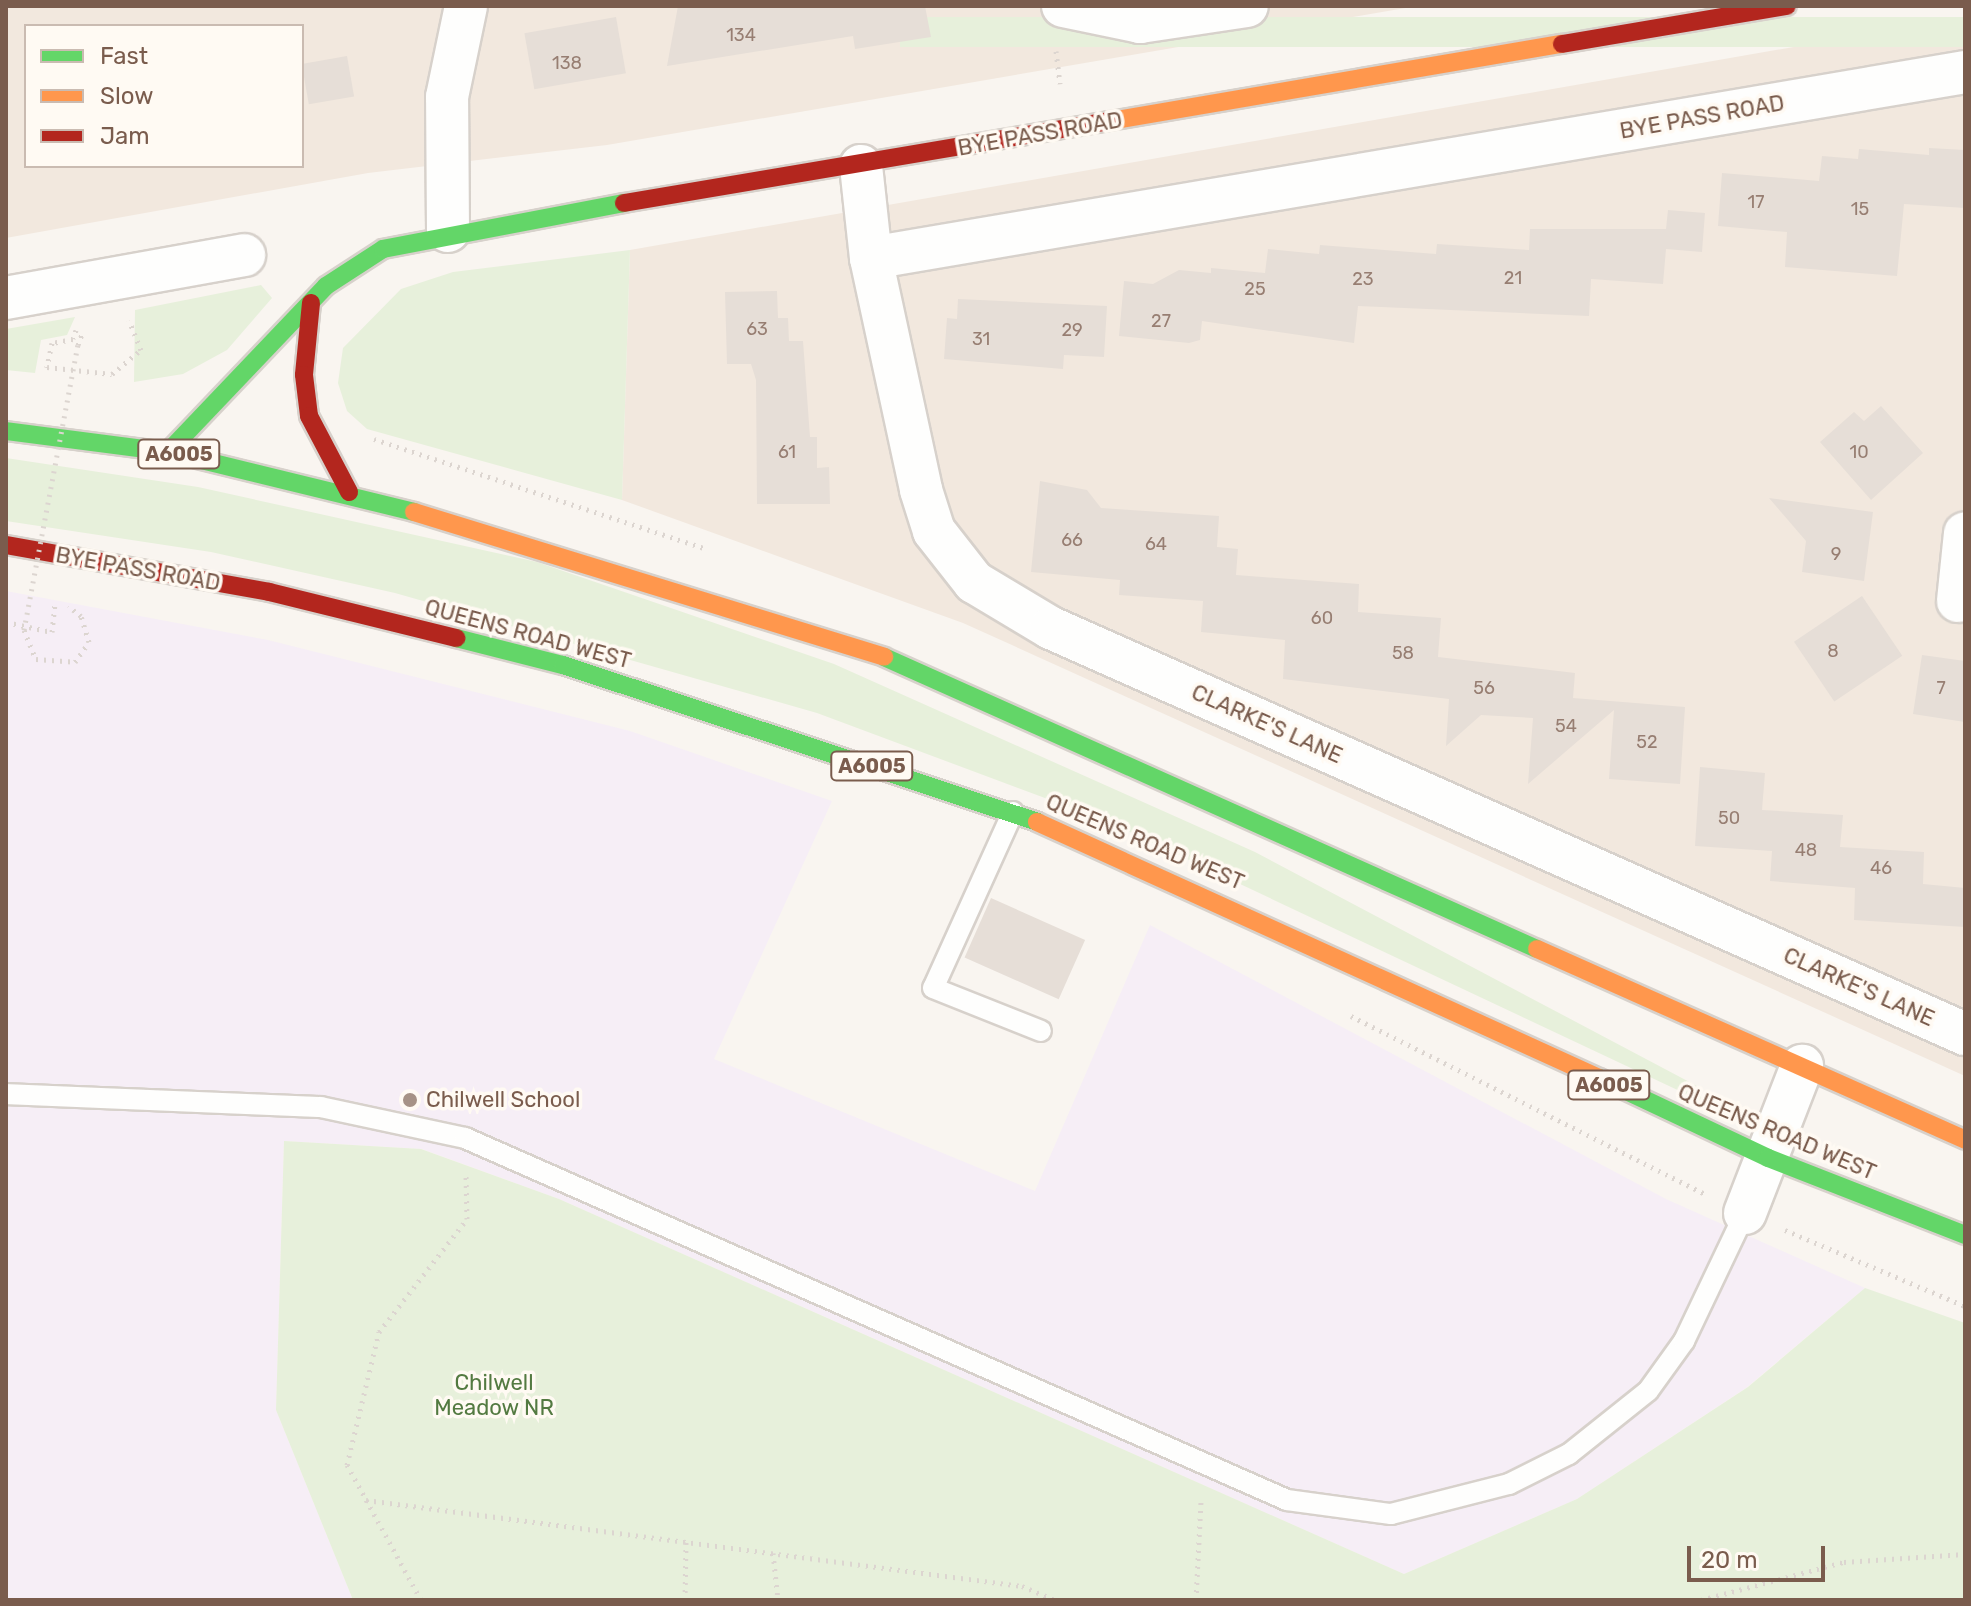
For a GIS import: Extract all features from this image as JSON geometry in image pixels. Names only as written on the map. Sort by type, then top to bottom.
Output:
[{"type":"main road","name":"BYE PASS ROAD","points":[[168,452],[311,303],[383,249],[448,231],[861,166],[1787,6]]},
{"type":"main road","points":[[311,303],[304,375],[309,416],[349,492]]},
{"type":"main road","name":"A6005","points":[[6,431],[168,452],[349,492],[864,648],[1965,1140]]},
{"type":"main road","name":"BYE PASS ROAD","points":[[6,545],[269,592]]},
{"type":"main road","name":"QUEENS ROAD WEST","points":[[269,592],[563,665],[1013,812],[1234,906],[1768,1158],[1965,1235]]},
{"type":"street","points":[[448,231],[447,97],[466,6]]},
{"type":"street","points":[[1059,21],[1140,22],[1247,6]]},
{"type":"street","name":"BYE PASS ROAD","points":[[871,258],[1965,72]]},
{"type":"street","name":"CLARKE'S LANE","points":[[861,166],[871,258],[934,531],[953,560],[1005,605],[1965,1034]]},
{"type":"street","points":[[6,298],[244,255]]},
{"type":"street","points":[[1958,601],[1964,546]]},
{"type":"street","points":[[1745,1213],[1802,1066]]},
{"type":"lane","points":[[1013,812],[933,988],[1041,1031]]},
{"type":"lane","points":[[6,1094],[321,1107],[465,1138],[1212,1464],[1287,1500],[1391,1514],[1509,1484],[1569,1454],[1648,1391],[1684,1341],[1745,1213]]},
{"type":"path","points":[[1059,21],[1066,129]]},
{"type":"path","points":[[64,368],[112,374],[133,364],[138,331],[114,316]]},
{"type":"path","points":[[18,596],[55,602],[81,616],[89,642],[75,662],[60,666],[36,659],[24,630],[78,345],[91,325]]},
{"type":"path","points":[[22,582],[37,585]]},
{"type":"path","points":[[6,622],[52,632],[55,602]]},
{"type":"path","points":[[1346,1013],[1745,1213],[1965,1306]]},
{"type":"path","points":[[421,1600],[347,1465],[379,1332],[467,1219],[465,1138]]},
{"type":"path","points":[[1196,1600],[1198,1513],[1212,1464]]},
{"type":"path","points":[[366,1500],[1022,1586],[1055,1600]]},
{"type":"path","points":[[685,1600],[686,1542]]},
{"type":"path","points":[[773,1553],[778,1600]]},
{"type":"path","points":[[1701,1600],[1844,1562],[1965,1554]]},
{"type":"shaded area","points":[[6,6],[1417,6],[607,145],[368,173],[6,238]]},
{"type":"shaded area","points":[[1965,17],[1965,1076],[963,623],[622,500],[630,250]]},
{"type":"shaded area","name":"Chilwell School","points":[[6,591],[268,640],[630,731],[832,801],[714,1059],[1035,1191],[1150,925],[1666,1199],[1865,1288],[1746,1388],[1577,1499],[1404,1574],[559,1199],[422,1149],[284,1141],[276,1410],[353,1600],[6,1600]]},
{"type":"green space","points":[[900,17],[1965,17],[1965,47],[900,47]]},
{"type":"green space","points":[[630,250],[622,500],[367,429],[347,411],[338,383],[343,348],[401,289],[453,272]]},
{"type":"green space","points":[[261,285],[272,298],[227,350],[183,374],[134,382],[135,310]]},
{"type":"green space","points":[[75,317],[67,335],[41,340],[35,373],[6,370],[6,329]]},
{"type":"green space","points":[[6,458],[198,487],[537,562],[834,664],[1255,852],[1697,1086],[1703,1102],[1104,820],[817,713],[395,593],[211,552],[6,521]]},
{"type":"green space","name":"Chilwell Meadow NR","points":[[284,1141],[421,1149],[559,1199],[1404,1574],[1577,1499],[1748,1387],[1865,1288],[1965,1323],[1965,1600],[353,1600],[276,1410]]},
{"type":"building","points":[[678,6],[925,6],[931,37],[855,49],[853,36],[667,66]]},
{"type":"building","points":[[616,17],[626,73],[534,89],[524,33]]},
{"type":"building","points":[[347,56],[354,96],[309,104],[304,64]]},
{"type":"building","points":[[1929,148],[1965,150],[1965,208],[1904,204],[1897,276],[1785,267],[1787,232],[1718,226],[1722,173],[1819,181],[1822,156],[1858,159],[1859,149],[1929,155]]},
{"type":"building","points":[[1668,210],[1705,213],[1702,252],[1666,249],[1663,284],[1591,279],[1589,316],[1358,306],[1354,343],[1202,321],[1200,340],[1189,343],[1119,336],[1124,281],[1153,284],[1179,270],[1211,273],[1211,268],[1265,273],[1268,249],[1319,254],[1320,245],[1436,254],[1437,244],[1529,250],[1530,229],[1666,229]]},
{"type":"building","points":[[777,291],[778,318],[788,318],[789,341],[803,341],[810,437],[817,437],[817,468],[829,467],[830,504],[757,504],[756,380],[751,364],[727,364],[725,292]]},
{"type":"building","points":[[958,299],[1107,306],[1104,357],[1064,355],[1063,369],[944,359],[947,318],[957,319]]},
{"type":"building","points":[[1881,406],[1923,453],[1871,500],[1820,442],[1854,412],[1864,421]]},
{"type":"building","points":[[1040,481],[1087,490],[1101,508],[1219,516],[1217,547],[1238,549],[1236,575],[1359,584],[1358,612],[1441,618],[1438,657],[1575,673],[1573,698],[1685,707],[1680,784],[1609,779],[1614,710],[1528,784],[1533,718],[1481,715],[1446,746],[1449,699],[1283,679],[1285,640],[1201,632],[1203,601],[1119,595],[1120,580],[1031,572]]},
{"type":"building","points":[[1769,498],[1873,512],[1864,581],[1802,572],[1806,541]]},
{"type":"building","points":[[1862,596],[1902,656],[1834,702],[1794,642]]},
{"type":"building","points":[[1922,655],[1965,661],[1965,722],[1913,714]]},
{"type":"building","points":[[1700,767],[1765,773],[1762,810],[1843,815],[1840,847],[1924,852],[1923,884],[1965,888],[1965,927],[1854,920],[1855,888],[1770,881],[1772,851],[1695,846]]},
{"type":"building","points":[[991,898],[1085,940],[1059,999],[965,957]]},
{"type":"traffic: fast","points":[[168,452],[326,286],[383,249],[624,203]]},
{"type":"traffic: fast","points":[[6,431],[168,452],[414,512]]},
{"type":"traffic: fast","points":[[456,638],[563,665],[1037,822]]},
{"type":"traffic: fast","points":[[884,657],[1537,949]]},
{"type":"traffic: fast","points":[[1599,1078],[1768,1158],[1965,1235]]},
{"type":"traffic: slow","points":[[1110,121],[1562,44]]},
{"type":"traffic: slow","points":[[414,512],[884,657]]},
{"type":"traffic: slow","points":[[1037,822],[1599,1078]]},
{"type":"traffic: slow","points":[[1537,949],[1965,1140]]},
{"type":"traffic: jam","points":[[1562,44],[1787,6]]},
{"type":"traffic: jam","points":[[624,203],[1110,121]]},
{"type":"traffic: jam","points":[[311,303],[304,375],[309,416],[349,492]]},
{"type":"traffic: jam","points":[[6,545],[269,592],[456,638]]},
{"type":"place","name":"Chilwell School","points":[[410,1100]]}]
